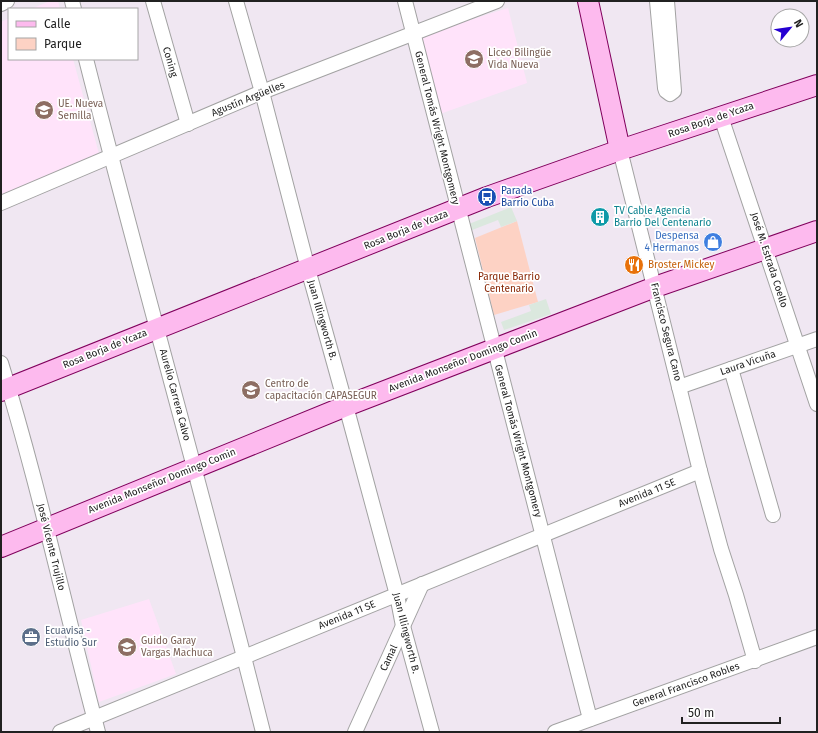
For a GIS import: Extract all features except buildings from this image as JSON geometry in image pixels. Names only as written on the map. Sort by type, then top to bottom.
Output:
[{"type":"main road","name":"Francisco Segura Cano","points":[[588,1],[620,150]]},
{"type":"main road","name":"Rosa Borja de Ycaza","points":[[5,389],[487,197],[620,150],[817,85]]},
{"type":"main road","name":"Avenida Monseñor Domingo Comin","points":[[1,547],[346,406],[654,288],[817,231]]},
{"type":"street","points":[[1,4],[7,1]]},
{"type":"street","name":"Coning","points":[[153,1],[188,124]]},
{"type":"street","name":"Juan Illingworth B.","points":[[236,1],[262,92],[308,269],[397,594],[432,732]]},
{"type":"street","name":"General Tomás Wright Montgomery","points":[[405,1],[590,719]]},
{"type":"street","name":"Agustín Argüelles","points":[[1,203],[262,92],[497,1]]},
{"type":"street","points":[[657,1],[665,88],[666,92],[670,94],[674,91],[667,1]]},
{"type":"street","name":"Aurelio Carrera Calvo","points":[[86,60],[158,328],[263,732]]},
{"type":"street","name":"José M. Estrada Coello","points":[[721,117],[817,404]]},
{"type":"street","name":"Francisco Segura Cano","points":[[620,150],[700,471],[721,549],[755,660]]},
{"type":"street","name":"Laura Vicuña","points":[[679,387],[817,339]]},
{"type":"street","name":"José Vicente Trujillo","points":[[1,363],[5,389],[47,528],[98,732]]},
{"type":"street","points":[[731,368],[774,515]]},
{"type":"street","name":"Avenida 11 SE","points":[[60,732],[700,471]]},
{"type":"street","name":"Camal","points":[[355,732],[422,584]]},
{"type":"street","name":"General Francisco Robles","points":[[555,732],[817,637]]},
{"type":"shaded area","points":[[50,1],[58,1],[60,8],[33,8]]},
{"type":"shaded area","name":"Liceo Bilingüe Vida Nueva","points":[[508,8],[527,83],[440,114],[422,35]]},
{"type":"shaded area","name":"UE. Nueva Semilla","points":[[8,18],[8,60],[73,60],[101,161],[1,202],[1,22]]},
{"type":"shaded area","points":[[511,207],[517,221],[501,227],[498,220],[467,232],[464,226]]},
{"type":"shaded area","points":[[546,299],[551,314],[504,330],[501,322],[531,311],[529,305]]},
{"type":"shaded area","name":"Guido Garay Vargas Machuca","points":[[149,599],[176,674],[99,702],[81,620]]},
{"type":"green space","name":"Parque Barrio Centenario","points":[[517,221],[538,302],[494,315],[475,238]]},
{"type":"place","name":"Liceo Bilingüe Vida Nueva","points":[[474,59]]},
{"type":"place","name":"UE. Nueva Semilla","points":[[44,110]]},
{"type":"place","name":"Parada Barrio Cuba","points":[[487,197]]},
{"type":"place","name":"TV Cable Agencia Barrio Del Centenario","points":[[600,217]]},
{"type":"place","name":"Despensa 4 Hermanos","points":[[713,242]]},
{"type":"place","name":"Broster Mickey","points":[[634,265]]},
{"type":"place","name":"Centro de capacitación CAPASEGUR","points":[[251,390]]},
{"type":"place","name":"Ecuavisa - Estudio Sur","points":[[31,637]]},
{"type":"place","name":"Guido Garay Vargas Machuca","points":[[127,647]]}]
